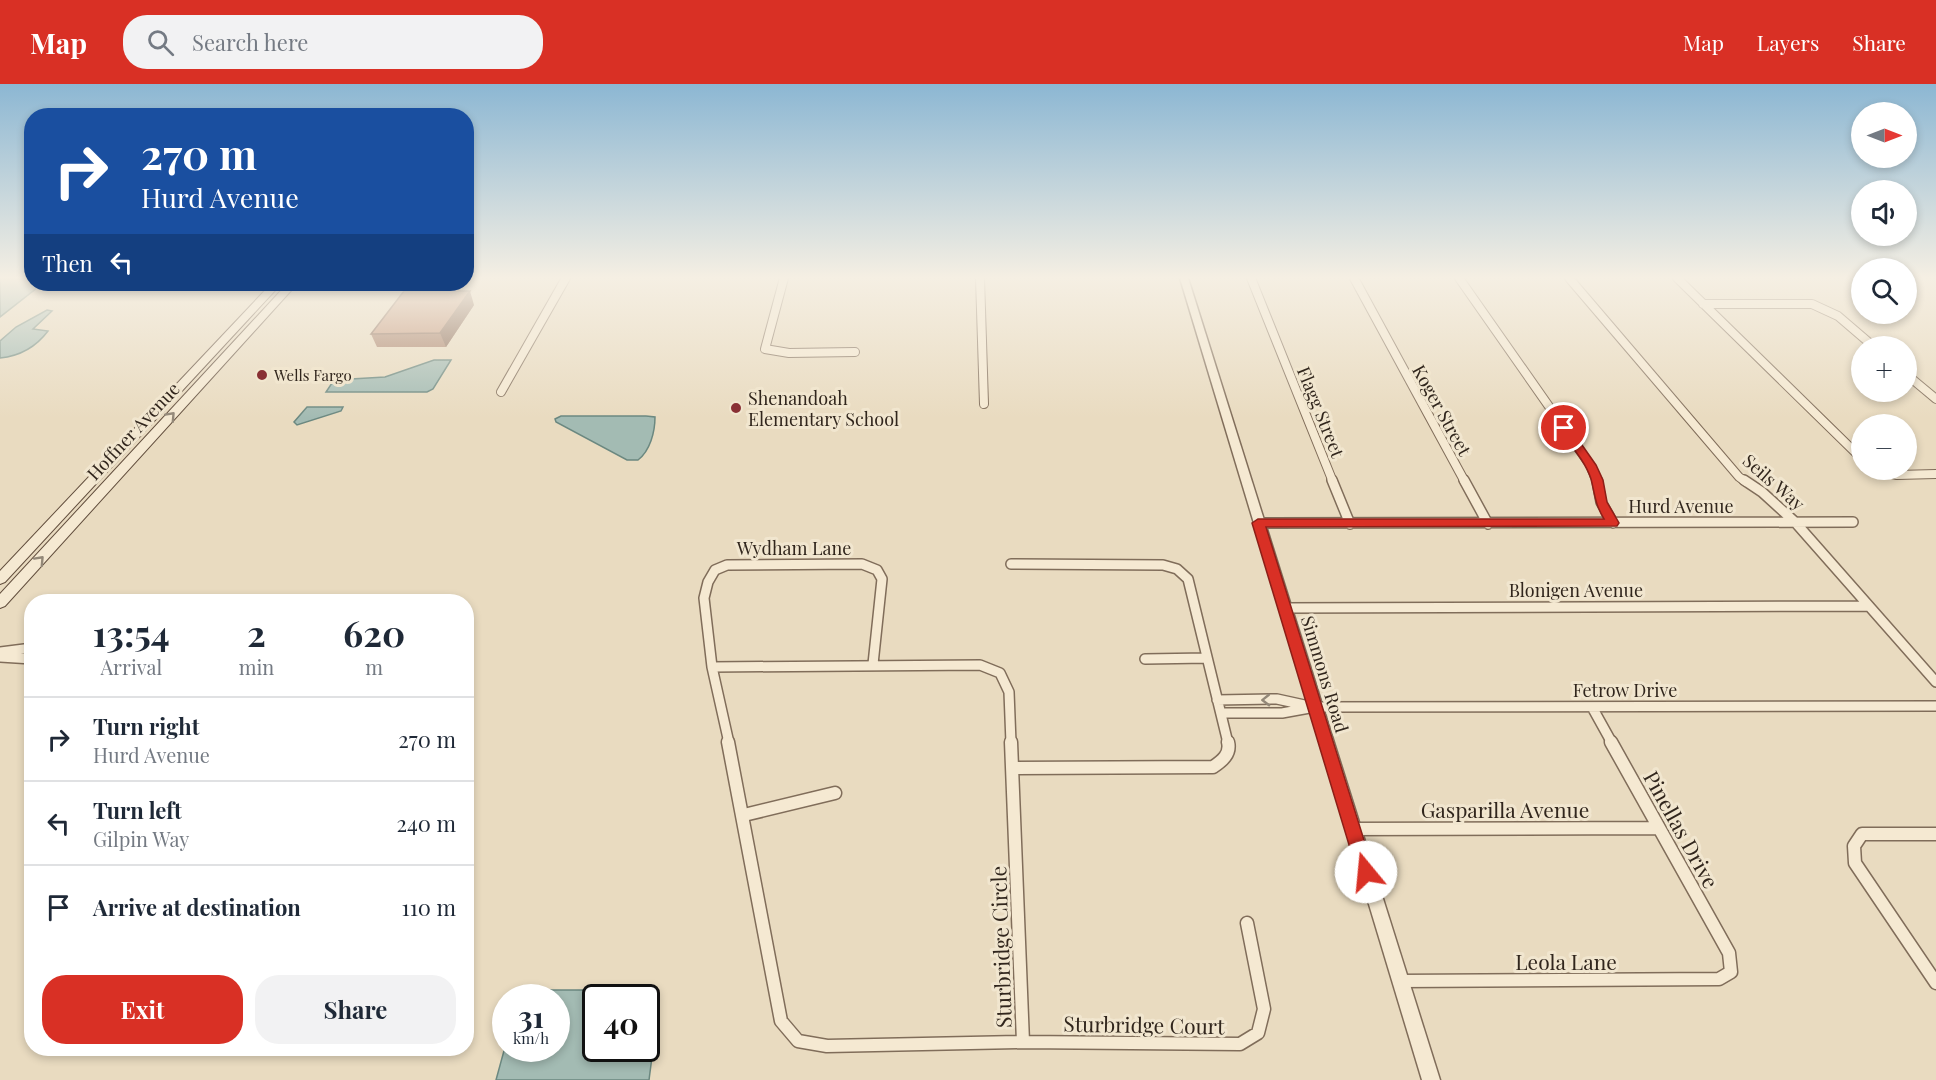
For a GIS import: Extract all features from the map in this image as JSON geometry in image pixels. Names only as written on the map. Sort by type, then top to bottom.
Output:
[{"type":"main road","name":"Hoffner Avenue","points":[[0,579],[239,324]]},
{"type":"main road","name":"Hoffner Avenue","points":[[0,603],[255,324]]},
{"type":"main road","points":[[142,447],[138,445],[139,437],[151,424],[152,418]]},
{"type":"main road","points":[[76,521],[81,508],[127,457],[123,450]]},
{"type":"street","points":[[501,392],[539,324]]},
{"type":"street","points":[[772,324],[765,349],[789,353],[855,352]]},
{"type":"street","points":[[981,324],[984,404]]},
{"type":"street","name":"Simmons Road","points":[[1198,324],[1431,1080]]},
{"type":"street","name":"Flagg Street","points":[[1270,324],[1350,524]]},
{"type":"street","name":"Koger Street","points":[[1379,324],[1488,524]]},
{"type":"street","points":[[1492,324],[1590,465],[1597,480],[1600,502],[1612,523]]},
{"type":"street","name":"Seils Way","points":[[1608,324],[1738,477],[1762,492],[1795,522],[1936,682]]},
{"type":"street","points":[[1724,324],[1851,448]]},
{"type":"street","points":[[1848,324],[1862,336]]},
{"type":"street","points":[[1917,383],[1936,399]]},
{"type":"street","points":[[1917,474],[1936,474]]},
{"type":"street","name":"Hurd Avenue","points":[[1258,523],[1852,522]]},
{"type":"street","name":"Wydham Lane","points":[[712,667],[705,598],[708,582],[715,570],[726,565],[862,564],[877,570],[882,579],[873,664]]},
{"type":"street","points":[[1011,564],[1163,565],[1177,569],[1188,579],[1229,747],[1224,759],[1213,767],[1013,768]]},
{"type":"street","name":"Blonigen Avenue","points":[[1284,608],[1869,606]]},
{"type":"street","points":[[0,652],[24,648]]},
{"type":"street","points":[[0,657],[24,658]]},
{"type":"street","points":[[1145,660],[1207,658]]},
{"type":"street","name":"Sturbridge Circle","points":[[980,665],[1000,673],[1009,692],[1023,1042],[827,1046],[798,1041],[782,1021],[744,815],[712,667],[980,665]]},
{"type":"street","points":[[1217,700],[1277,699],[1315,707]]},
{"type":"street","name":"Fetrow Drive","points":[[1315,707],[1936,706]]},
{"type":"street","points":[[1221,713],[1282,713],[1315,707]]},
{"type":"street","name":"Pinellas Drive","points":[[1592,707],[1729,953],[1731,972]]},
{"type":"street","points":[[744,815],[835,793]]},
{"type":"street","name":"Gasparilla Avenue","points":[[1352,829],[1659,828]]},
{"type":"street","points":[[1936,834],[1862,834],[1854,846],[1856,863],[1936,983]]},
{"type":"street","name":"Sturbridge Court","points":[[1023,1042],[1240,1044],[1258,1033],[1264,1008],[1247,923]]},
{"type":"street","name":"Leola Lane","points":[[1399,981],[1719,980],[1731,972]]},
{"type":"water","points":[[21,324],[38,324],[33,329],[48,331],[33,346],[21,353],[0,358],[0,341]]},
{"type":"water","points":[[434,360],[451,360],[433,389],[427,392],[326,392],[334,380],[385,377]]},
{"type":"water","points":[[307,407],[343,407],[341,411],[297,425],[294,422]]},
{"type":"water","points":[[561,416],[646,416],[655,417],[655,423],[646,452],[638,460],[627,460],[556,422],[555,419]]},
{"type":"water","points":[[570,990],[582,990],[582,1062],[651,1062],[649,1080],[496,1080],[501,1062],[570,1062]]},
{"type":"building","points":[[378,324],[446,324],[440,333],[371,334]]},
{"type":"place","name":"Wells Fargo","points":[[262,375]]},
{"type":"place","name":"Shenandoah Elementary School","points":[[736,408]]},
{"type":"route","points":[[1366,872],[1258,523],[1612,523],[1600,502],[1597,480],[1590,465],[1564,428]]}]
